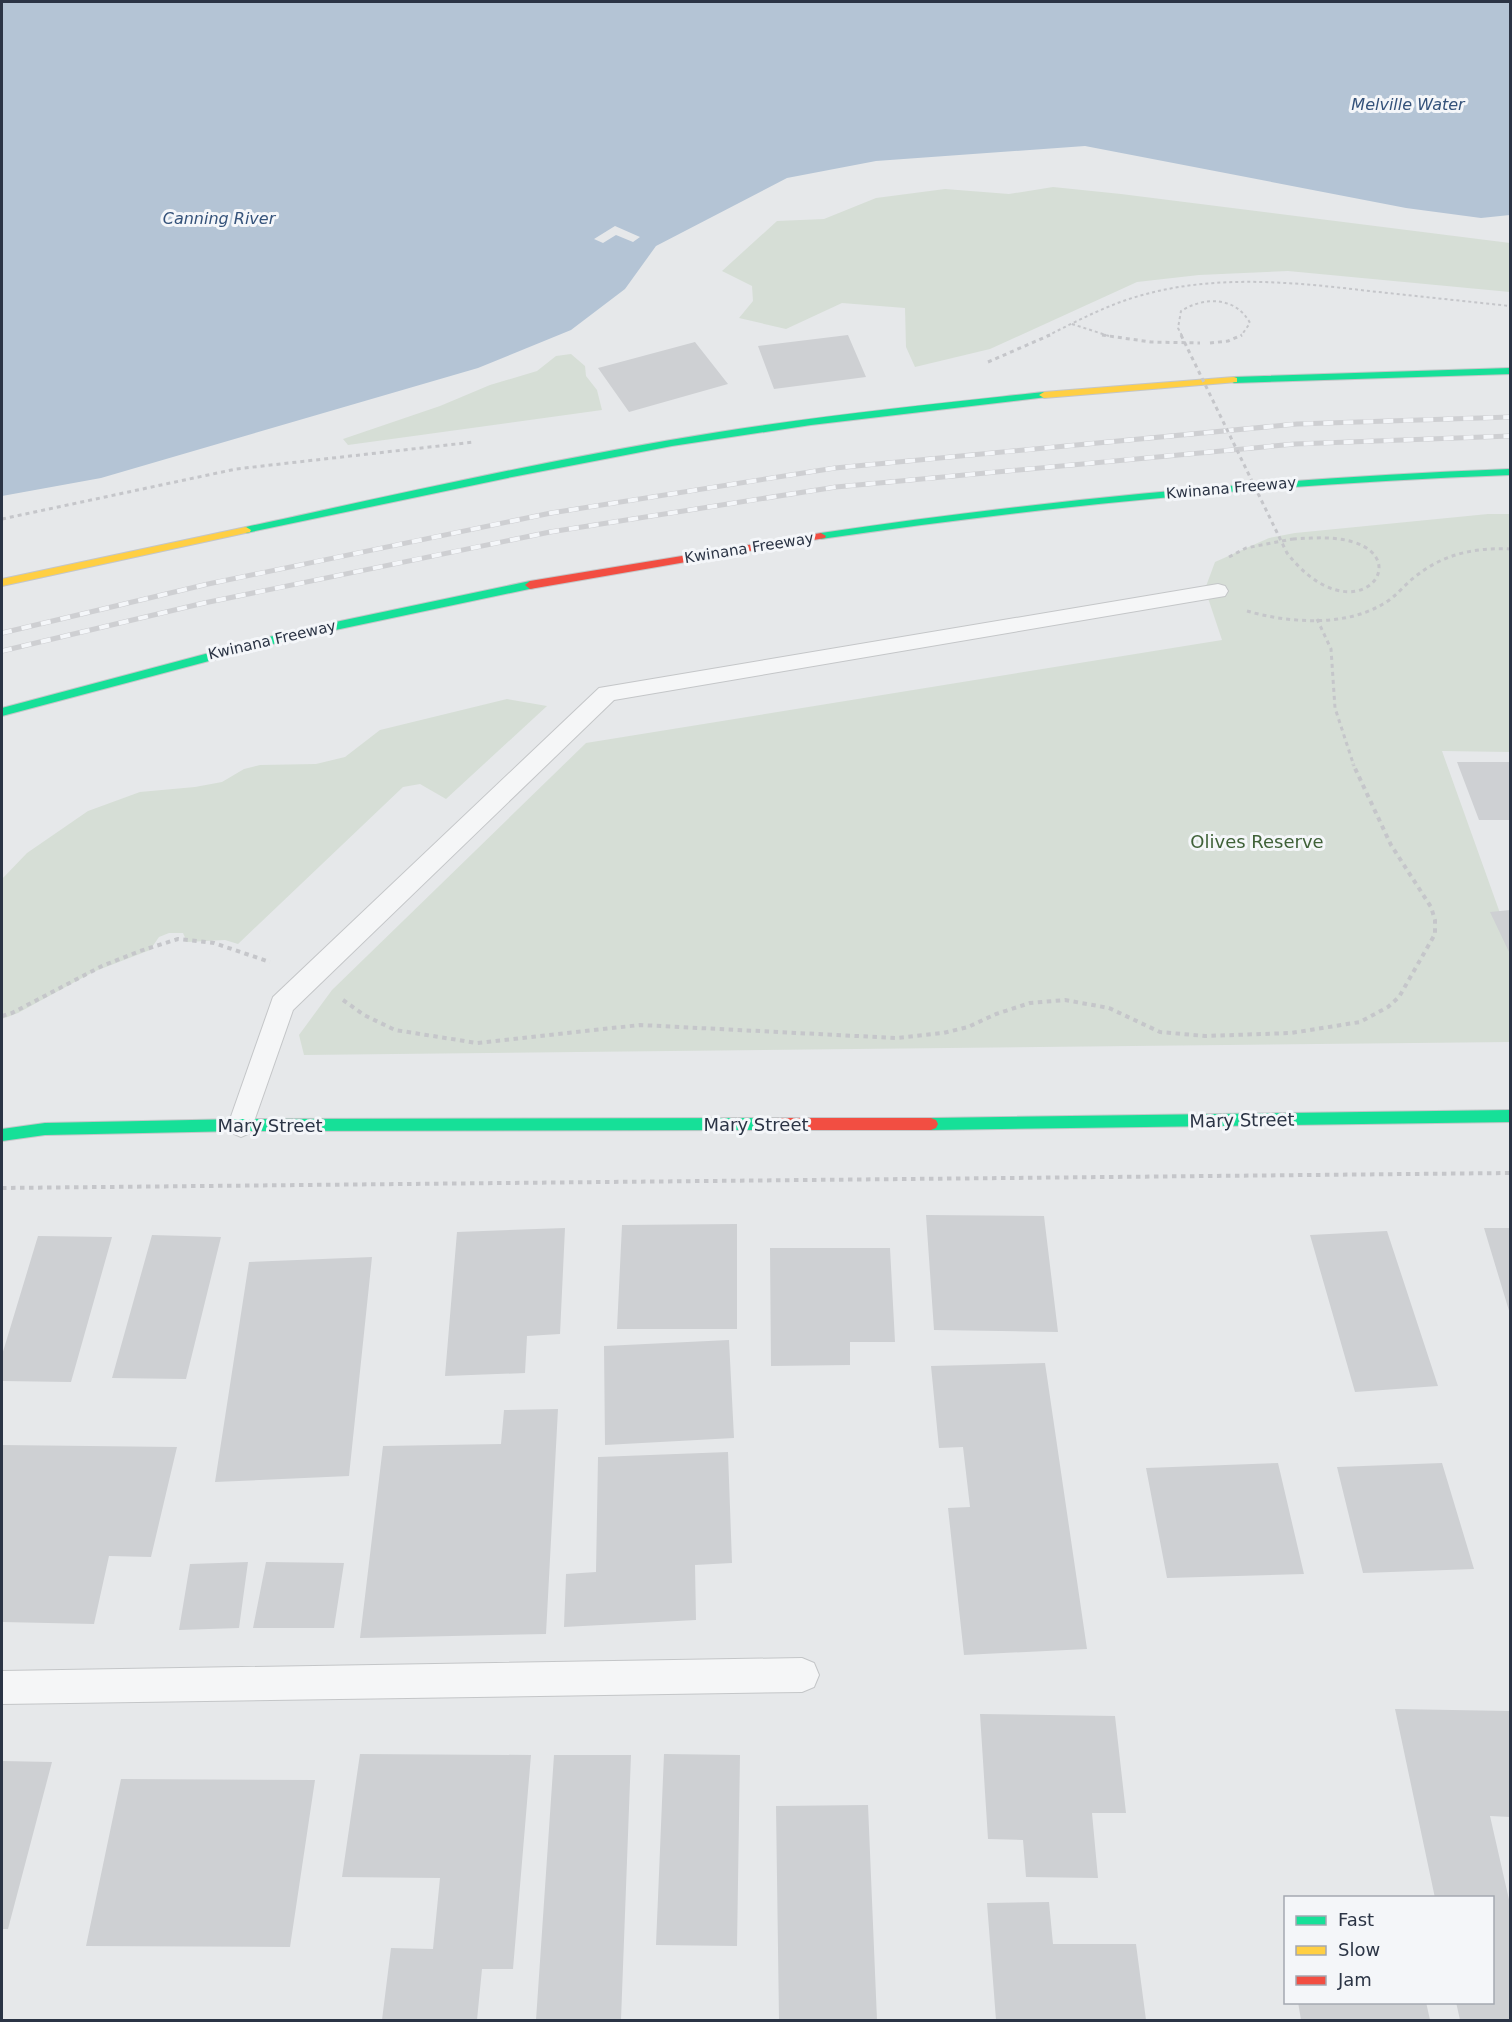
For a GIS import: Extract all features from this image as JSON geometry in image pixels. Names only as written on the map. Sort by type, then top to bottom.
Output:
[{"type":"main road","points":[[2,583],[238,531],[673,443],[853,416],[1079,391],[1178,383],[1510,371]]},
{"type":"main road","name":"Kwinana Freeway","points":[[2,712],[170,664],[332,626],[573,577],[814,537],[1035,505],[1329,479],[1510,472]]},
{"type":"main road","points":[[2,573],[238,531]]},
{"type":"main road","name":"Mary Street","points":[[2,1134],[45,1129],[241,1125],[1010,1124],[1510,1116]]},
{"type":"lane","points":[[241,1125],[282,1004],[607,693],[1218,591]]},
{"type":"lane","points":[[2,1688],[802,1675]]},
{"type":"path","points":[[1071,323],[1089,332],[1138,341],[1210,343],[1234,340],[1247,333],[1250,323],[1244,312],[1225,303],[1197,303],[1181,311],[1178,328],[1282,542],[1295,564],[1318,583],[1342,591],[1372,586],[1380,570],[1375,557],[1363,546],[1354,542],[1334,538],[1293,539],[1256,545],[1237,552],[1223,562],[1218,591],[1232,602],[1255,614],[1317,619],[1347,616],[1384,604],[1421,571],[1452,554],[1477,548],[1510,549]]},
{"type":"path","points":[[2,1016],[90,971],[137,951],[182,939],[220,945],[254,954],[338,996],[364,1015],[395,1030],[477,1043],[640,1025],[896,1038],[943,1033],[968,1027],[996,1014],[1030,1003],[1065,1000],[1109,1008],[1160,1032],[1205,1036],[1291,1033],[1360,1022],[1388,1007],[1399,997],[1435,934],[1435,920],[1431,907],[1391,845],[1348,754],[1335,708],[1331,648],[1317,619]]},
{"type":"path","points":[[2,1188],[1510,1173]]},
{"type":"green space","points":[[1053,187],[1510,243],[1510,292],[1288,271],[1199,275],[1137,282],[990,349],[915,367],[906,347],[905,308],[842,303],[786,329],[739,318],[753,301],[752,286],[722,271],[777,221],[824,219],[876,198],[945,189],[1009,194]]},
{"type":"green space","points":[[571,354],[585,366],[586,376],[597,390],[602,410],[348,445],[343,439],[440,406],[490,385],[537,371],[556,356]]},
{"type":"green space","name":"Olives Reserve","points":[[1488,514],[1510,514],[1510,752],[1442,751],[1510,941],[1510,1042],[304,1055],[299,1035],[332,990],[586,743],[1222,640],[1205,589],[1215,562],[1269,538],[1295,533]]},
{"type":"green space","points":[[507,699],[547,706],[446,799],[420,784],[403,787],[238,944],[225,940],[187,942],[183,933],[169,933],[159,937],[150,950],[93,972],[18,1013],[2,1019],[2,879],[27,853],[88,811],[140,792],[222,782],[244,769],[260,765],[316,764],[345,757],[380,730]]},
{"type":"water","name":"Canning River","points":[[2,2],[1510,2],[1510,215],[1481,218],[1406,208],[1085,146],[876,161],[787,178],[656,246],[625,289],[571,330],[478,368],[101,478],[2,496]]},
{"type":"pier","points":[[615,226],[640,237],[633,242],[616,235],[603,243],[594,239]]},
{"type":"building","points":[[848,335],[866,377],[774,389],[758,346]]},
{"type":"building","points":[[695,342],[728,384],[629,412],[598,368]]},
{"type":"building","points":[[1457,762],[1510,762],[1510,820],[1479,820]]},
{"type":"building","points":[[1510,910],[1510,954],[1490,912]]},
{"type":"building","points":[[926,1215],[1044,1216],[1058,1332],[934,1330]]},
{"type":"building","points":[[737,1224],[737,1329],[617,1329],[622,1225]]},
{"type":"building","points":[[565,1228],[560,1334],[527,1336],[525,1373],[445,1376],[457,1232]]},
{"type":"building","points":[[1484,1228],[1510,1228],[1510,1314]]},
{"type":"building","points":[[1387,1231],[1438,1386],[1355,1392],[1310,1235]]},
{"type":"building","points":[[152,1235],[221,1237],[186,1379],[112,1378]]},
{"type":"building","points":[[38,1236],[112,1237],[71,1382],[2,1381],[2,1355]]},
{"type":"building","points":[[770,1248],[890,1248],[895,1342],[850,1342],[850,1365],[771,1366]]},
{"type":"building","points":[[372,1257],[349,1476],[215,1482],[249,1262]]},
{"type":"building","points":[[729,1340],[734,1438],[605,1445],[604,1346]]},
{"type":"building","points":[[1045,1363],[1087,1649],[964,1655],[948,1508],[970,1507],[963,1447],[939,1448],[931,1366]]},
{"type":"building","points":[[558,1409],[546,1634],[360,1638],[383,1446],[501,1444],[504,1410]]},
{"type":"building","points":[[2,1445],[177,1447],[151,1557],[109,1556],[94,1624],[2,1622]]},
{"type":"building","points":[[728,1452],[732,1563],[695,1565],[696,1620],[564,1627],[566,1574],[596,1572],[598,1457]]},
{"type":"building","points":[[1278,1463],[1304,1574],[1167,1578],[1146,1468]]},
{"type":"building","points":[[1442,1463],[1474,1569],[1363,1573],[1337,1467]]},
{"type":"building","points":[[248,1562],[239,1628],[179,1630],[190,1564]]},
{"type":"building","points":[[266,1562],[344,1563],[334,1628],[253,1628]]},
{"type":"building","points":[[1395,1709],[1510,1711],[1510,1817],[1490,1816],[1510,1904],[1510,2020],[1460,2020],[1456,2004],[1494,2004],[1494,1896],[1435,1896]]},
{"type":"building","points":[[980,1714],[1115,1716],[1126,1813],[1092,1813],[1098,1878],[1026,1877],[1023,1840],[988,1839]]},
{"type":"building","points":[[360,1754],[531,1755],[513,1969],[482,1969],[477,2020],[382,2020],[391,1948],[433,1949],[440,1878],[342,1877]]},
{"type":"building","points":[[664,1754],[740,1755],[737,1946],[656,1945]]},
{"type":"building","points":[[554,1755],[631,1755],[621,2020],[536,2020]]},
{"type":"building","points":[[2,1761],[52,1762],[8,1929],[2,1929]]},
{"type":"building","points":[[121,1779],[315,1780],[290,1947],[86,1946]]},
{"type":"building","points":[[868,1805],[877,2020],[779,2020],[776,1806]]},
{"type":"building","points":[[1049,1902],[1053,1944],[1136,1944],[1146,2020],[996,2020],[987,1903]]},
{"type":"building","points":[[1298,2004],[1426,2004],[1430,2020],[1301,2020]]},
{"type":"railway","points":[[2,633],[208,584],[551,513],[835,468],[1297,424],[1510,417]]},
{"type":"railway","points":[[2,651],[204,603],[550,532],[836,487],[1295,444],[1510,436]]},
{"type":"traffic: fast","points":[[1234,380],[1510,371]]},
{"type":"traffic: fast","points":[[246,530],[512,474],[718,435],[1044,395]]},
{"type":"traffic: fast","points":[[821,536],[993,512],[1165,493],[1337,480],[1510,472]]},
{"type":"traffic: fast","points":[[2,712],[288,636],[530,585]]},
{"type":"traffic: fast","points":[[931,1124],[1510,1116]]},
{"type":"traffic: fast","points":[[2,1135],[45,1129],[241,1125],[766,1124]]},
{"type":"traffic: slow","points":[[1044,395],[1234,380]]},
{"type":"traffic: slow","points":[[2,583],[246,530]]},
{"type":"traffic: jam","points":[[530,585],[821,536]]},
{"type":"traffic: jam","points":[[766,1124],[931,1124]]},
{"type":"water label","name":"Melville Water","points":[[1408,104]]}]
